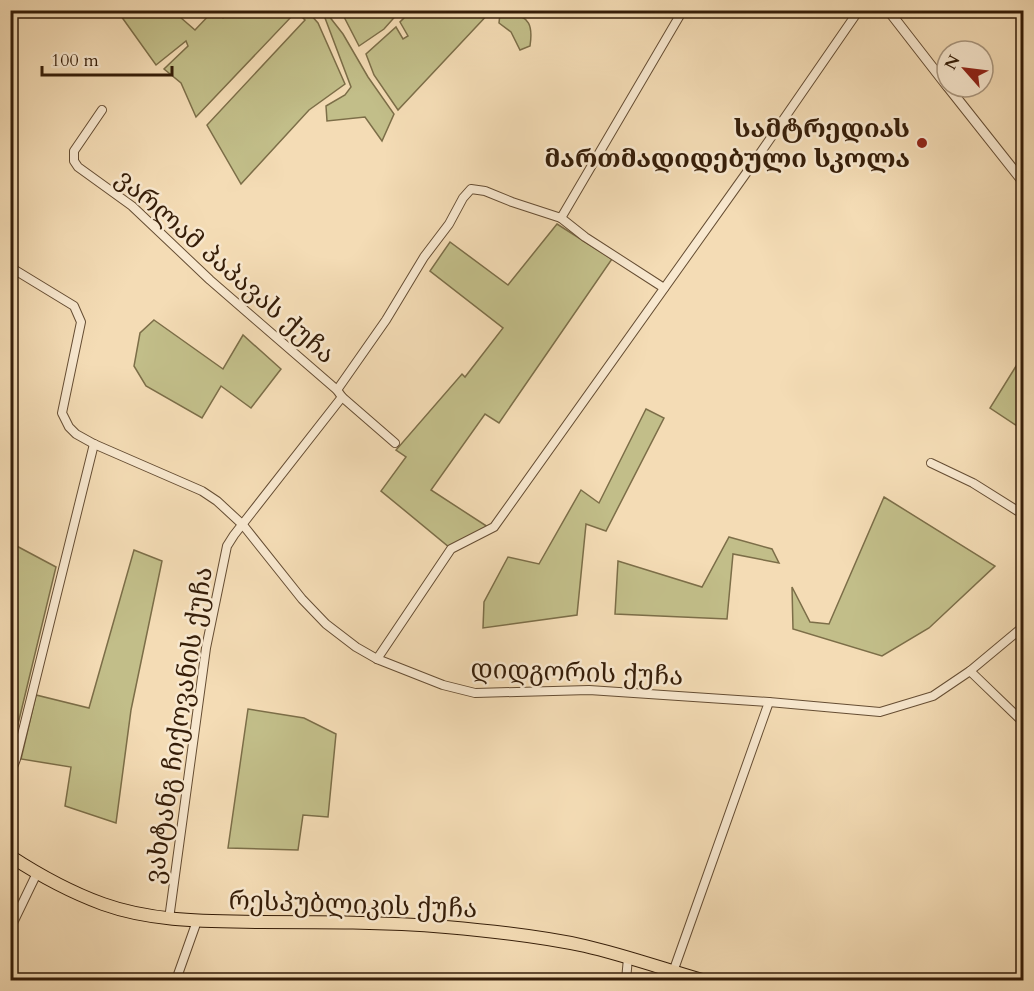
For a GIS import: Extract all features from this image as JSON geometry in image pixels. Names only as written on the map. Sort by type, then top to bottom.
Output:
[{"type":"main road","name":"რესპუბლიკის ქუჩა","points":[[10,856],[37,873],[83,896],[105,905],[146,915],[198,921],[445,927],[505,933],[585,946],[702,981]]},
{"type":"street","points":[[561,218],[683,10]]},
{"type":"street","points":[[377,659],[451,549],[494,527],[752,165],[859,10]]},
{"type":"street","points":[[888,10],[935,71]]},
{"type":"street","points":[[956,99],[1023,183]]},
{"type":"street","name":"ვარლამ პაპავას ქუჩა","points":[[102,110],[74,151],[74,161],[78,167],[132,206],[210,280],[395,443]]},
{"type":"street","points":[[337,390],[386,320],[424,257],[449,224],[463,198],[471,189],[484,191],[561,218],[585,237],[664,288]]},
{"type":"street","name":"დიდგორის ქუჩა","points":[[10,267],[74,306],[81,322],[62,413],[69,427],[76,434],[202,491],[217,501],[243,525],[302,599],[326,624],[356,647],[377,659],[442,685],[475,693],[589,690],[880,712],[933,696],[970,671],[1023,626]]},
{"type":"street","name":"ვახტანგ ჩიქოვანის ქუჩა","points":[[169,919],[206,648],[227,546],[342,397]]},
{"type":"street","points":[[10,775],[16,759],[94,444]]},
{"type":"street","points":[[931,463],[973,483],[1023,515]]},
{"type":"street","points":[[970,671],[1023,723]]},
{"type":"street","points":[[673,972],[769,702]]},
{"type":"street","points":[[10,929],[37,873]]},
{"type":"street","points":[[176,981],[198,921]]},
{"type":"street","points":[[626,981],[628,958]]},
{"type":"shaded area","points":[[230,10],[287,11],[293,15],[196,117],[181,83],[164,69],[188,46],[186,41],[156,65],[121,16],[126,11],[173,11],[195,30],[213,11],[223,18]]},
{"type":"shaded area","points":[[296,11],[315,11],[310,14],[318,23],[345,84],[309,110],[241,184],[207,125],[305,20]]},
{"type":"shaded area","points":[[317,11],[325,11],[343,34],[368,77],[394,114],[382,141],[365,117],[327,121],[326,106],[345,95],[351,87],[325,18]]},
{"type":"shaded area","points":[[341,11],[400,11],[384,29],[359,46]]},
{"type":"shaded area","points":[[411,11],[491,11],[398,110],[374,75],[366,54],[396,27],[403,39],[408,36],[400,22]]},
{"type":"shaded area","points":[[509,13],[526,19],[531,33],[530,46],[520,50],[511,32],[499,23],[500,14]]},
{"type":"shaded area","points":[[557,224],[612,259],[499,423],[485,414],[431,490],[488,527],[449,547],[381,491],[406,457],[396,450],[462,374],[465,377],[503,328],[430,271],[450,242],[508,285]]},
{"type":"shaded area","points":[[154,320],[223,369],[243,335],[281,369],[251,408],[221,386],[202,418],[146,386],[134,366],[140,333]]},
{"type":"shaded area","points":[[1023,355],[1023,430],[990,408]]},
{"type":"shaded area","points":[[646,409],[664,418],[606,531],[586,524],[577,615],[483,628],[484,602],[508,557],[539,564],[581,490],[599,503]]},
{"type":"shaded area","points":[[884,497],[995,566],[929,628],[882,656],[793,629],[792,587],[810,622],[829,624]]},
{"type":"shaded area","points":[[729,537],[772,549],[779,563],[733,554],[727,619],[615,614],[618,561],[702,587]]},
{"type":"shaded area","points":[[11,543],[56,567],[11,753]]},
{"type":"shaded area","points":[[134,550],[162,561],[131,710],[116,823],[65,806],[71,767],[21,759],[36,695],[89,708]]},
{"type":"shaded area","points":[[248,709],[304,718],[336,734],[328,817],[303,815],[298,850],[228,848]]},
{"type":"place","name":"სამტრედიას მართმადიდებული სკოლა","points":[[922,143]]}]
